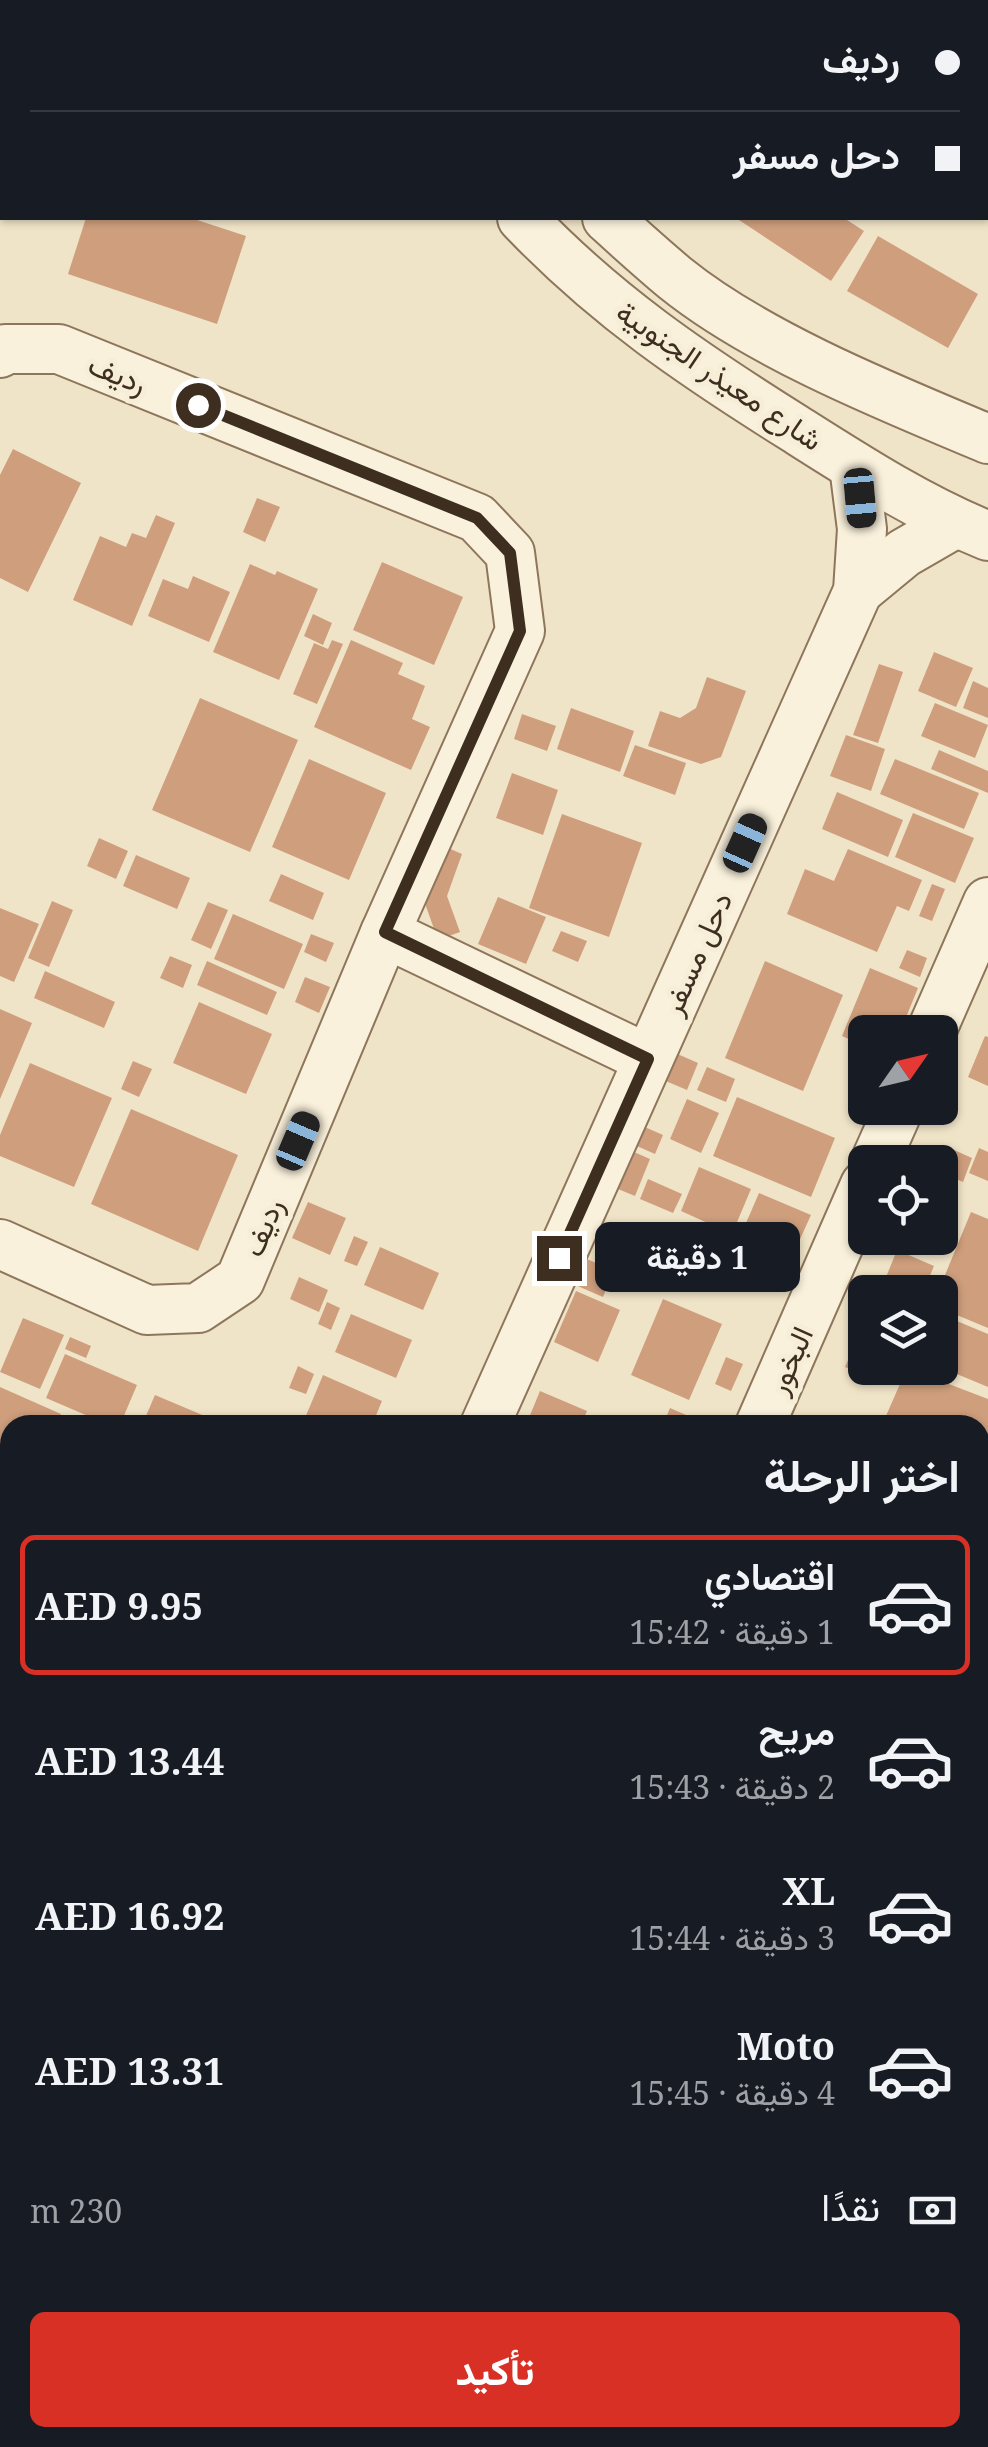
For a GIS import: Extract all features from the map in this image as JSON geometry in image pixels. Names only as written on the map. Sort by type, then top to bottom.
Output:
[{"type":"street","name":"شارع معيذر الجنوبية","points":[[524,220],[647,332],[854,466],[972,529]]},
{"type":"street","name":"شارع معيذر الجنوبية","points":[[608,220],[677,280],[728,314],[790,349],[988,439]]},
{"type":"street","name":"رديف","points":[[0,353],[59,349],[477,518],[510,553],[520,631],[385,932],[240,1280],[198,1308],[147,1310],[0,1244]]},
{"type":"street","name":"دحل مسفر","points":[[488,1415],[858,591],[862,529],[854,466]]},
{"type":"street","name":"دحل مسفر","points":[[858,591],[904,552],[972,529]]},
{"type":"street","points":[[938,1015],[988,902]]},
{"type":"street","points":[[385,932],[648,1059]]},
{"type":"street","name":"البخور","points":[[764,1415],[848,1223]]},
{"type":"building","points":[[85,220],[197,220],[246,236],[217,324],[68,274]]},
{"type":"building","points":[[739,220],[847,220],[864,231],[831,281]]},
{"type":"building","points":[[878,236],[978,294],[948,348],[847,291]]},
{"type":"building","points":[[13,449],[81,483],[28,592],[0,578],[0,475]]},
{"type":"building","points":[[257,498],[280,507],[265,542],[243,532]]},
{"type":"building","points":[[156,515],[175,523],[132,626],[73,600],[100,536],[126,547],[132,533],[146,538]]},
{"type":"building","points":[[382,562],[463,597],[434,665],[353,630]]},
{"type":"building","points":[[250,564],[318,589],[279,680],[213,652]]},
{"type":"building","points":[[193,576],[230,592],[209,642],[148,616],[163,579],[188,589]]},
{"type":"building","points":[[313,614],[332,623],[323,645],[304,636]]},
{"type":"building","points":[[332,640],[343,644],[317,704],[293,694],[314,643],[328,649]]},
{"type":"building","points":[[351,640],[403,663],[398,674],[425,686],[412,719],[430,727],[411,770],[314,727]]},
{"type":"building","points":[[934,652],[973,668],[956,707],[918,691]]},
{"type":"building","points":[[879,664],[903,672],[878,743],[853,735]]},
{"type":"building","points":[[707,677],[746,691],[721,757],[701,764],[648,746],[660,711],[680,718],[696,708]]},
{"type":"building","points":[[973,681],[988,688],[988,718],[963,708]]},
{"type":"building","points":[[200,698],[298,740],[250,852],[152,810]]},
{"type":"building","points":[[935,703],[988,725],[975,758],[921,736]]},
{"type":"building","points":[[571,708],[634,731],[620,772],[557,749]]},
{"type":"building","points":[[522,714],[556,726],[547,751],[514,739]]},
{"type":"building","points":[[846,735],[885,749],[871,791],[830,776]]},
{"type":"building","points":[[635,745],[686,763],[675,795],[623,776]]},
{"type":"building","points":[[939,750],[988,771],[988,793],[931,769]]},
{"type":"building","points":[[309,759],[386,793],[349,880],[272,847]]},
{"type":"building","points":[[895,759],[979,793],[964,829],[880,794]]},
{"type":"building","points":[[512,773],[558,790],[543,835],[496,818]]},
{"type":"building","points":[[837,792],[903,820],[888,857],[822,829]]},
{"type":"building","points":[[913,813],[974,838],[955,883],[895,857]]},
{"type":"building","points":[[562,814],[642,843],[609,937],[529,908]]},
{"type":"building","points":[[99,838],[128,851],[116,879],[87,866]]},
{"type":"building","points":[[439,844],[462,854],[447,896],[460,932],[438,940],[423,898]]},
{"type":"building","points":[[848,849],[922,880],[909,911],[897,906],[877,952],[787,914],[805,869],[834,881]]},
{"type":"building","points":[[136,855],[190,878],[177,909],[123,886]]},
{"type":"building","points":[[281,874],[324,893],[313,920],[269,901]]},
{"type":"building","points":[[932,884],[945,889],[932,921],[919,916]]},
{"type":"building","points":[[498,897],[546,917],[526,964],[478,944]]},
{"type":"building","points":[[52,901],[73,910],[49,967],[28,958]]},
{"type":"building","points":[[208,902],[228,910],[211,949],[191,940]]},
{"type":"building","points":[[0,908],[39,924],[14,982],[0,976]]},
{"type":"building","points":[[233,914],[303,944],[284,989],[214,959]]},
{"type":"building","points":[[561,931],[587,941],[578,962],[552,951]]},
{"type":"building","points":[[311,934],[334,943],[326,962],[304,952]]},
{"type":"building","points":[[907,950],[927,958],[920,977],[899,968]]},
{"type":"building","points":[[170,956],[192,965],[183,988],[160,978]]},
{"type":"building","points":[[207,961],[277,992],[267,1015],[197,985]]},
{"type":"building","points":[[765,961],[843,995],[803,1091],[725,1058]]},
{"type":"building","points":[[870,968],[918,988],[907,1015],[851,1015]]},
{"type":"building","points":[[45,971],[115,1002],[104,1028],[34,998]]},
{"type":"building","points":[[305,977],[330,987],[319,1013],[295,1002]]},
{"type":"building","points":[[199,1002],[272,1034],[246,1094],[173,1063]]},
{"type":"building","points":[[0,1009],[32,1023],[0,1099]]},
{"type":"building","points":[[985,1036],[988,1037],[988,1086],[968,1077]]},
{"type":"building","points":[[673,1052],[698,1063],[687,1090],[661,1079]]},
{"type":"building","points":[[133,1061],[152,1069],[139,1097],[121,1089]]},
{"type":"building","points":[[30,1063],[112,1098],[74,1187],[0,1156],[0,1135]]},
{"type":"building","points":[[707,1067],[735,1079],[726,1102],[697,1090]]},
{"type":"building","points":[[737,1097],[835,1138],[811,1197],[713,1156]]},
{"type":"building","points":[[687,1099],[719,1113],[701,1153],[670,1139]]},
{"type":"building","points":[[131,1109],[238,1155],[198,1251],[91,1204]]},
{"type":"building","points":[[638,1124],[663,1135],[655,1154],[630,1143]]},
{"type":"building","points":[[979,1148],[988,1152],[988,1181],[969,1173]]},
{"type":"building","points":[[634,1152],[650,1159],[635,1196],[618,1189]]},
{"type":"building","points":[[958,1152],[972,1158],[963,1182],[958,1180]]},
{"type":"building","points":[[699,1167],[751,1189],[732,1234],[681,1211]]},
{"type":"building","points":[[648,1179],[682,1194],[673,1213],[640,1199]]},
{"type":"building","points":[[759,1193],[811,1215],[791,1259],[740,1237]]},
{"type":"building","points":[[308,1202],[346,1218],[330,1255],[292,1238]]},
{"type":"building","points":[[971,1212],[988,1219],[988,1328],[958,1316],[958,1275],[945,1275],[953,1255],[958,1255],[958,1244]]},
{"type":"building","points":[[643,1224],[676,1238],[655,1287],[622,1273]]},
{"type":"building","points":[[354,1236],[368,1242],[357,1266],[344,1261]]},
{"type":"building","points":[[686,1241],[713,1253],[702,1281],[674,1268]]},
{"type":"building","points":[[380,1247],[439,1273],[423,1310],[364,1285]]},
{"type":"building","points":[[717,1254],[733,1262],[727,1277],[710,1270]]},
{"type":"building","points":[[578,1255],[614,1271],[603,1297],[566,1281]]},
{"type":"building","points":[[895,1255],[909,1255],[934,1266],[930,1275],[887,1275]]},
{"type":"building","points":[[299,1277],[328,1290],[319,1312],[290,1299]]},
{"type":"building","points":[[576,1291],[620,1310],[598,1362],[554,1342]]},
{"type":"building","points":[[663,1299],[722,1324],[689,1400],[631,1375]]},
{"type":"building","points":[[327,1302],[340,1308],[331,1330],[318,1324]]},
{"type":"building","points":[[351,1314],[412,1340],[396,1378],[335,1352]]},
{"type":"building","points":[[23,1318],[64,1335],[40,1389],[0,1372]]},
{"type":"building","points":[[958,1322],[988,1334],[988,1387],[958,1374]]},
{"type":"building","points":[[70,1337],[91,1346],[86,1358],[65,1349]]},
{"type":"building","points":[[65,1354],[137,1385],[124,1415],[86,1415],[46,1398]]},
{"type":"building","points":[[726,1357],[743,1364],[731,1391],[715,1384]]},
{"type":"building","points":[[298,1366],[314,1374],[306,1394],[289,1388]]},
{"type":"building","points":[[323,1375],[382,1401],[376,1415],[306,1415]]},
{"type":"building","points":[[900,1385],[951,1385],[988,1399],[988,1415],[886,1415]]},
{"type":"building","points":[[0,1387],[61,1414],[61,1415],[0,1415]]},
{"type":"building","points":[[540,1391],[587,1411],[585,1415],[530,1415]]},
{"type":"building","points":[[155,1395],[202,1415],[146,1415]]},
{"type":"building","points":[[670,1408],[686,1415],[667,1415]]},
{"type":"route","points":[[198,405],[477,518],[510,553],[520,631],[385,932],[648,1059],[559,1258]]}]
